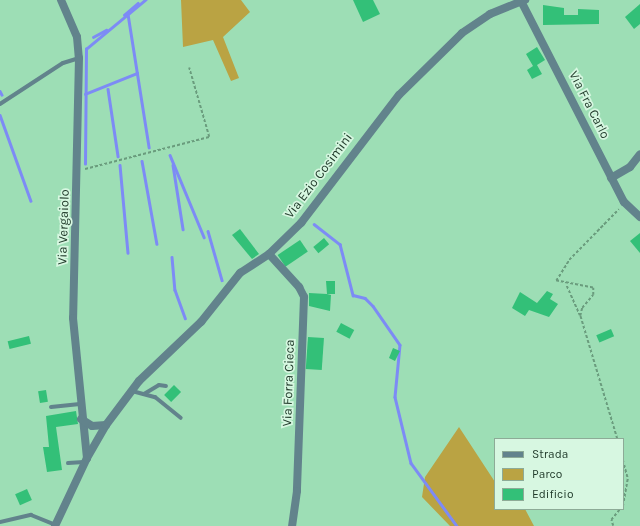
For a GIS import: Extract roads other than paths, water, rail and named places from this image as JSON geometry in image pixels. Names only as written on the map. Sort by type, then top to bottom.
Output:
[{"type":"street","name":"Via Vergaiolo","points":[[61,0],[77,36],[79,58],[73,318],[81,419],[86,460]]},
{"type":"street","name":"Via Ezio Cosimini","points":[[55,525],[86,460],[106,425],[132,391],[201,322],[240,272],[269,254],[316,206],[399,95],[462,33],[509,3],[523,1]]},
{"type":"street","name":"Via Fra Carlo","points":[[523,1],[611,178],[624,202],[640,217]]},
{"type":"street","points":[[611,178],[630,168],[640,154]]},
{"type":"street","name":"Via Forra Cieca","points":[[269,254],[299,287],[304,297],[297,484],[292,526]]},
{"type":"street","points":[[81,419],[92,426],[106,425]]},
{"type":"lane","points":[[0,104],[63,63],[79,58]]},
{"type":"lane","points":[[144,394],[158,385],[166,386]]},
{"type":"lane","points":[[132,391],[154,397],[180,418]]},
{"type":"lane","points":[[51,407],[80,404]]},
{"type":"lane","points":[[68,463],[86,460]]},
{"type":"lane","points":[[0,522],[31,515],[55,525]]},
{"type":"waterway","points":[[85,164],[86,49],[145,0]]},
{"type":"waterway","points":[[124,15],[138,3]]},
{"type":"waterway","points":[[128,14],[149,147]]},
{"type":"waterway","points":[[93,37],[106,30]]},
{"type":"waterway","points":[[85,94],[137,73]]},
{"type":"waterway","points":[[108,89],[118,156]]},
{"type":"waterway","points":[[0,91],[2,95]]},
{"type":"waterway","points":[[0,115],[31,201]]},
{"type":"waterway","points":[[170,155],[204,237]]},
{"type":"waterway","points":[[142,161],[157,244]]},
{"type":"waterway","points":[[120,165],[128,253]]},
{"type":"waterway","points":[[173,165],[183,229]]},
{"type":"waterway","points":[[314,224],[340,244],[353,295],[365,298],[373,306],[400,345],[395,397],[411,463],[457,526]]},
{"type":"waterway","points":[[208,231],[222,280]]},
{"type":"waterway","points":[[172,257],[175,290],[185,318]]}]
